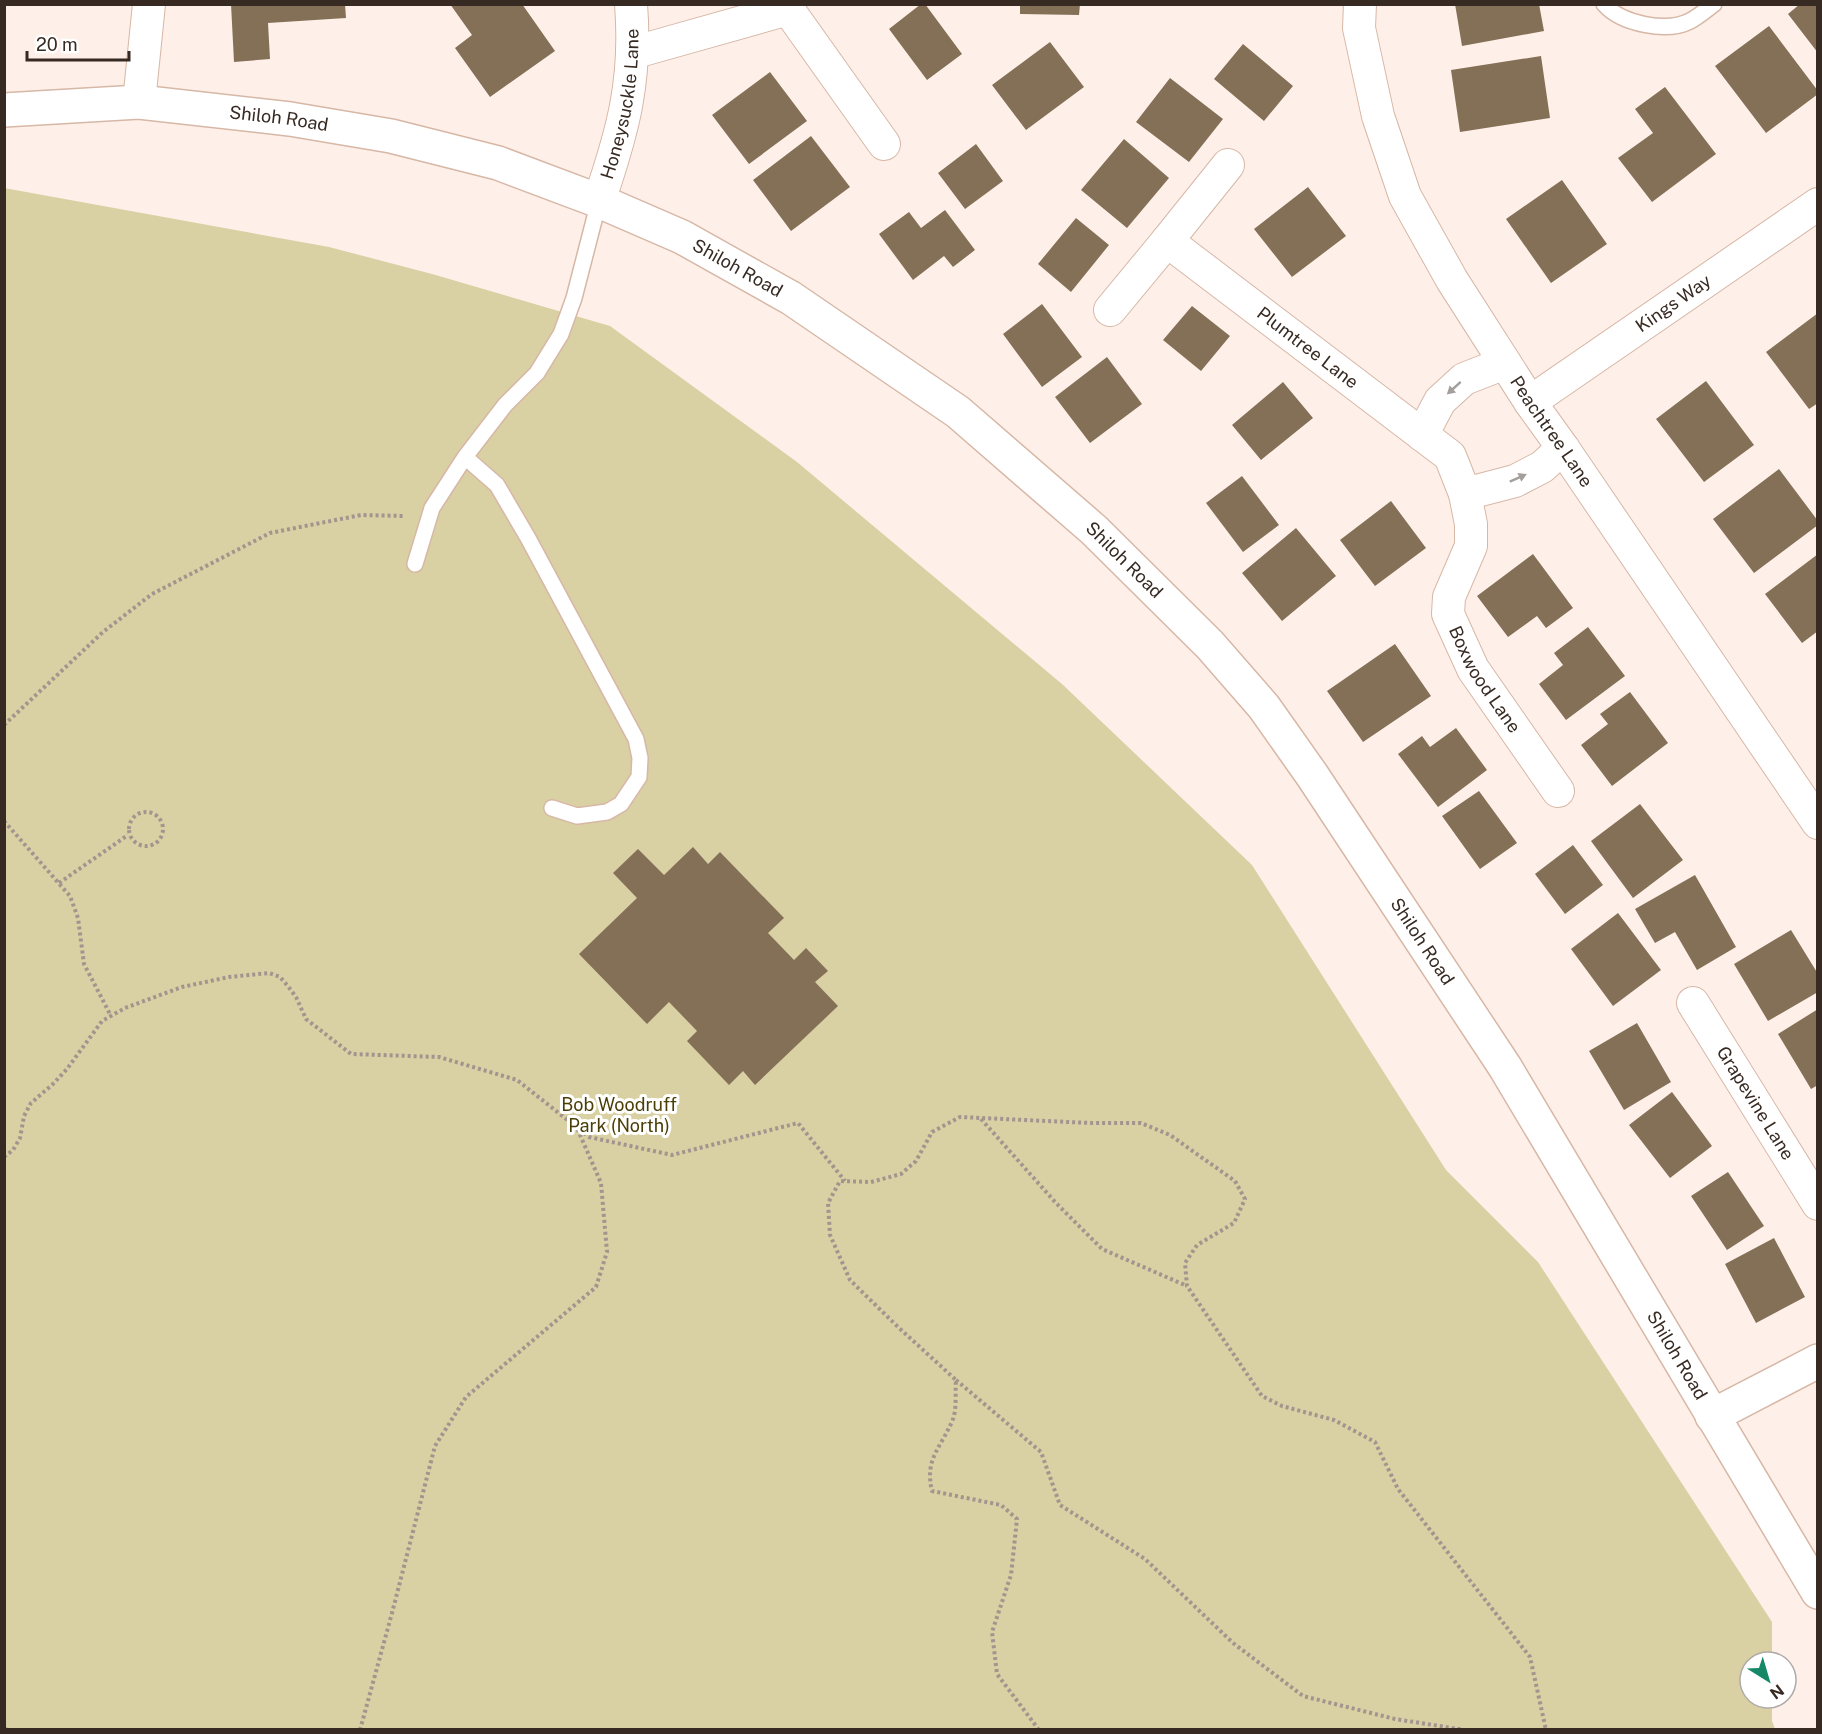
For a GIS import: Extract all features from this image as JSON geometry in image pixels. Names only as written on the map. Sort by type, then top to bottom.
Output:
[{"type":"main road","name":"Shiloh Road","points":[[4,110],[139,102],[290,119],[392,136],[498,163],[599,201],[682,237],[791,298],[958,412],[1094,530],[1210,645],[1264,707],[1312,775],[1505,1067],[1818,1592]]},
{"type":"main road","points":[[1712,1416],[1818,1361]]},
{"type":"street","points":[[139,102],[149,4]]},
{"type":"street","name":"Honeysuckle Lane","points":[[599,201],[624,120],[631,86],[631,4]]},
{"type":"street","name":"Peachtree Lane","points":[[1360,4],[1359,28],[1378,116],[1405,196],[1452,280],[1530,402],[1818,823]]},
{"type":"street","points":[[632,53],[788,9],[884,144]]},
{"type":"street","points":[[1110,310],[1228,165]]},
{"type":"street","name":"Kings Way","points":[[1530,402],[1818,204]]},
{"type":"street","name":"Plumtree Lane","points":[[1167,240],[1450,456]]},
{"type":"street","points":[[1422,435],[1440,402],[1464,379],[1505,363]]},
{"type":"street","points":[[1466,494],[1515,481],[1542,467],[1563,448]]},
{"type":"street","name":"Boxwood Lane","points":[[1450,456],[1466,494],[1471,524],[1471,546],[1449,597],[1448,614],[1473,669],[1558,791]]},
{"type":"street","name":"Grapevine Lane","points":[[1693,1003],[1818,1204]]},
{"type":"lane","points":[[1604,4],[1627,20],[1659,27],[1689,22],[1714,4]]},
{"type":"lane","points":[[415,564],[432,508],[465,458],[505,405],[537,373],[561,334],[574,298],[599,201]]},
{"type":"lane","points":[[465,458],[497,485],[636,739],[640,758],[639,777],[621,804],[608,812],[577,816],[552,808]]},
{"type":"path","points":[[4,725],[103,632],[152,594],[270,533],[361,514],[429,517]]},
{"type":"path","points":[[143,812],[154,814],[163,828],[160,839],[152,846],[141,846],[128,835],[132,818],[143,812]]},
{"type":"path","points":[[4,820],[70,896],[78,918],[84,964],[111,1016]]},
{"type":"path","points":[[59,883],[128,835]]},
{"type":"path","points":[[4,1157],[13,1150],[20,1138],[24,1116],[31,1103],[67,1069],[102,1021],[136,1004],[182,987],[229,977],[269,973],[280,976],[296,998],[306,1019],[351,1054],[439,1057],[517,1080],[589,1137],[672,1155],[798,1124],[844,1181]]},
{"type":"path","points":[[1465,1730],[1395,1719],[1302,1696],[1233,1642],[1145,1559],[1060,1504],[1041,1452],[898,1328],[850,1280],[830,1235],[828,1203],[840,1181],[871,1182],[901,1174],[916,1161],[932,1132],[960,1117],[1141,1123],[1170,1135],[1235,1180],[1245,1199],[1234,1223],[1197,1245],[1185,1263],[1187,1286],[1262,1396],[1282,1406],[1334,1420],[1375,1442],[1398,1489],[1530,1657],[1546,1730]]},
{"type":"path","points":[[981,1118],[1056,1203],[1102,1250],[1187,1286]]},
{"type":"path","points":[[360,1730],[435,1446],[466,1397],[596,1287],[607,1252],[601,1183],[577,1128]]},
{"type":"path","points":[[956,1380],[954,1417],[935,1452],[929,1476],[932,1491],[1001,1505],[1017,1519],[1011,1575],[992,1632],[997,1674],[1039,1730]]},
{"type":"green space","name":"Bob Woodruff Park (North)","points":[[4,188],[329,247],[432,274],[610,326],[797,462],[1062,684],[1252,865],[1446,1170],[1538,1262],[1772,1622],[1772,1650],[1738,1650],[1738,1710],[1772,1710],[1775,1729],[5,1729]]},
{"type":"building","points":[[231,4],[345,4],[346,18],[268,23],[270,59],[234,62]]},
{"type":"building","points":[[450,4],[522,4],[555,51],[490,97],[455,48],[472,35]]},
{"type":"building","points":[[921,4],[925,4],[962,54],[927,80],[889,29]]},
{"type":"building","points":[[1020,4],[1080,4],[1079,15],[1020,14]]},
{"type":"building","points":[[1455,4],[1539,4],[1544,31],[1462,46]]},
{"type":"building","points":[[1800,4],[1818,4],[1818,53],[1788,14]]},
{"type":"building","points":[[1769,26],[1818,94],[1766,133],[1715,66]]},
{"type":"building","points":[[1050,42],[1084,87],[1026,130],[992,85]]},
{"type":"building","points":[[1243,44],[1293,86],[1264,121],[1214,79]]},
{"type":"building","points":[[1541,56],[1550,118],[1460,132],[1451,70]]},
{"type":"building","points":[[770,72],[807,121],[749,164],[712,115]]},
{"type":"building","points":[[1170,78],[1223,119],[1189,162],[1136,122]]},
{"type":"building","points":[[1665,87],[1716,154],[1652,202],[1618,158],[1653,133],[1635,109]]},
{"type":"building","points":[[811,136],[850,187],[791,231],[753,180]]},
{"type":"building","points":[[1124,139],[1169,178],[1127,228],[1081,190]]},
{"type":"building","points":[[976,144],[1003,181],[965,209],[938,173]]},
{"type":"building","points":[[1562,180],[1607,244],[1551,283],[1506,219]]},
{"type":"building","points":[[1308,187],[1346,236],[1292,277],[1254,229]]},
{"type":"building","points":[[945,210],[975,250],[953,267],[944,256],[913,280],[879,234],[909,212],[921,228]]},
{"type":"building","points":[[1076,218],[1109,245],[1071,292],[1038,264]]},
{"type":"building","points":[[1042,304],[1082,357],[1042,387],[1003,334]]},
{"type":"building","points":[[1192,306],[1230,336],[1201,371],[1163,340]]},
{"type":"building","points":[[1818,313],[1818,403],[1809,409],[1766,352]]},
{"type":"building","points":[[1107,357],[1142,404],[1090,443],[1055,397]]},
{"type":"building","points":[[1706,381],[1754,445],[1704,482],[1656,419]]},
{"type":"building","points":[[1283,382],[1313,418],[1261,460],[1232,425]]},
{"type":"building","points":[[1779,469],[1818,521],[1818,525],[1754,573],[1713,519]]},
{"type":"building","points":[[1242,476],[1279,525],[1243,552],[1206,503]]},
{"type":"building","points":[[1391,501],[1426,548],[1375,586],[1340,540]]},
{"type":"building","points":[[1296,528],[1336,576],[1282,621],[1242,573]]},
{"type":"building","points":[[1533,554],[1573,608],[1546,628],[1537,616],[1508,637],[1477,596]]},
{"type":"building","points":[[1818,554],[1818,631],[1802,643],[1765,594]]},
{"type":"building","points":[[1588,627],[1625,676],[1566,720],[1539,684],[1563,665],[1554,653]]},
{"type":"building","points":[[1395,644],[1431,696],[1363,742],[1327,691]]},
{"type":"building","points":[[1630,692],[1668,743],[1612,786],[1581,745],[1608,724],[1600,714]]},
{"type":"building","points":[[1456,728],[1487,770],[1438,807],[1398,754],[1422,736],[1430,747]]},
{"type":"building","points":[[1479,791],[1517,843],[1480,869],[1442,816]]},
{"type":"building","points":[[1640,804],[1683,860],[1633,898],[1591,841]]},
{"type":"building","points":[[1573,845],[1603,885],[1565,914],[1535,874]]},
{"type":"building","points":[[693,847],[708,864],[720,852],[784,918],[768,933],[794,960],[806,948],[828,971],[815,982],[838,1006],[755,1085],[743,1071],[729,1085],[687,1041],[697,1031],[669,1002],[647,1024],[579,954],[637,898],[613,873],[638,849],[664,875]]},
{"type":"building","points":[[1695,875],[1736,947],[1697,970],[1675,932],[1655,943],[1635,909]]},
{"type":"building","points":[[1618,913],[1661,970],[1613,1006],[1571,949]]},
{"type":"building","points":[[1791,930],[1818,974],[1818,992],[1768,1021],[1734,964]]},
{"type":"building","points":[[1818,1009],[1818,1085],[1811,1089],[1778,1034]]},
{"type":"building","points":[[1637,1023],[1671,1082],[1624,1110],[1589,1051]]},
{"type":"building","points":[[1672,1092],[1712,1146],[1670,1178],[1629,1125]]},
{"type":"building","points":[[1728,1172],[1764,1226],[1727,1250],[1691,1196]]},
{"type":"building","points":[[1774,1238],[1805,1297],[1756,1323],[1725,1264]]}]
